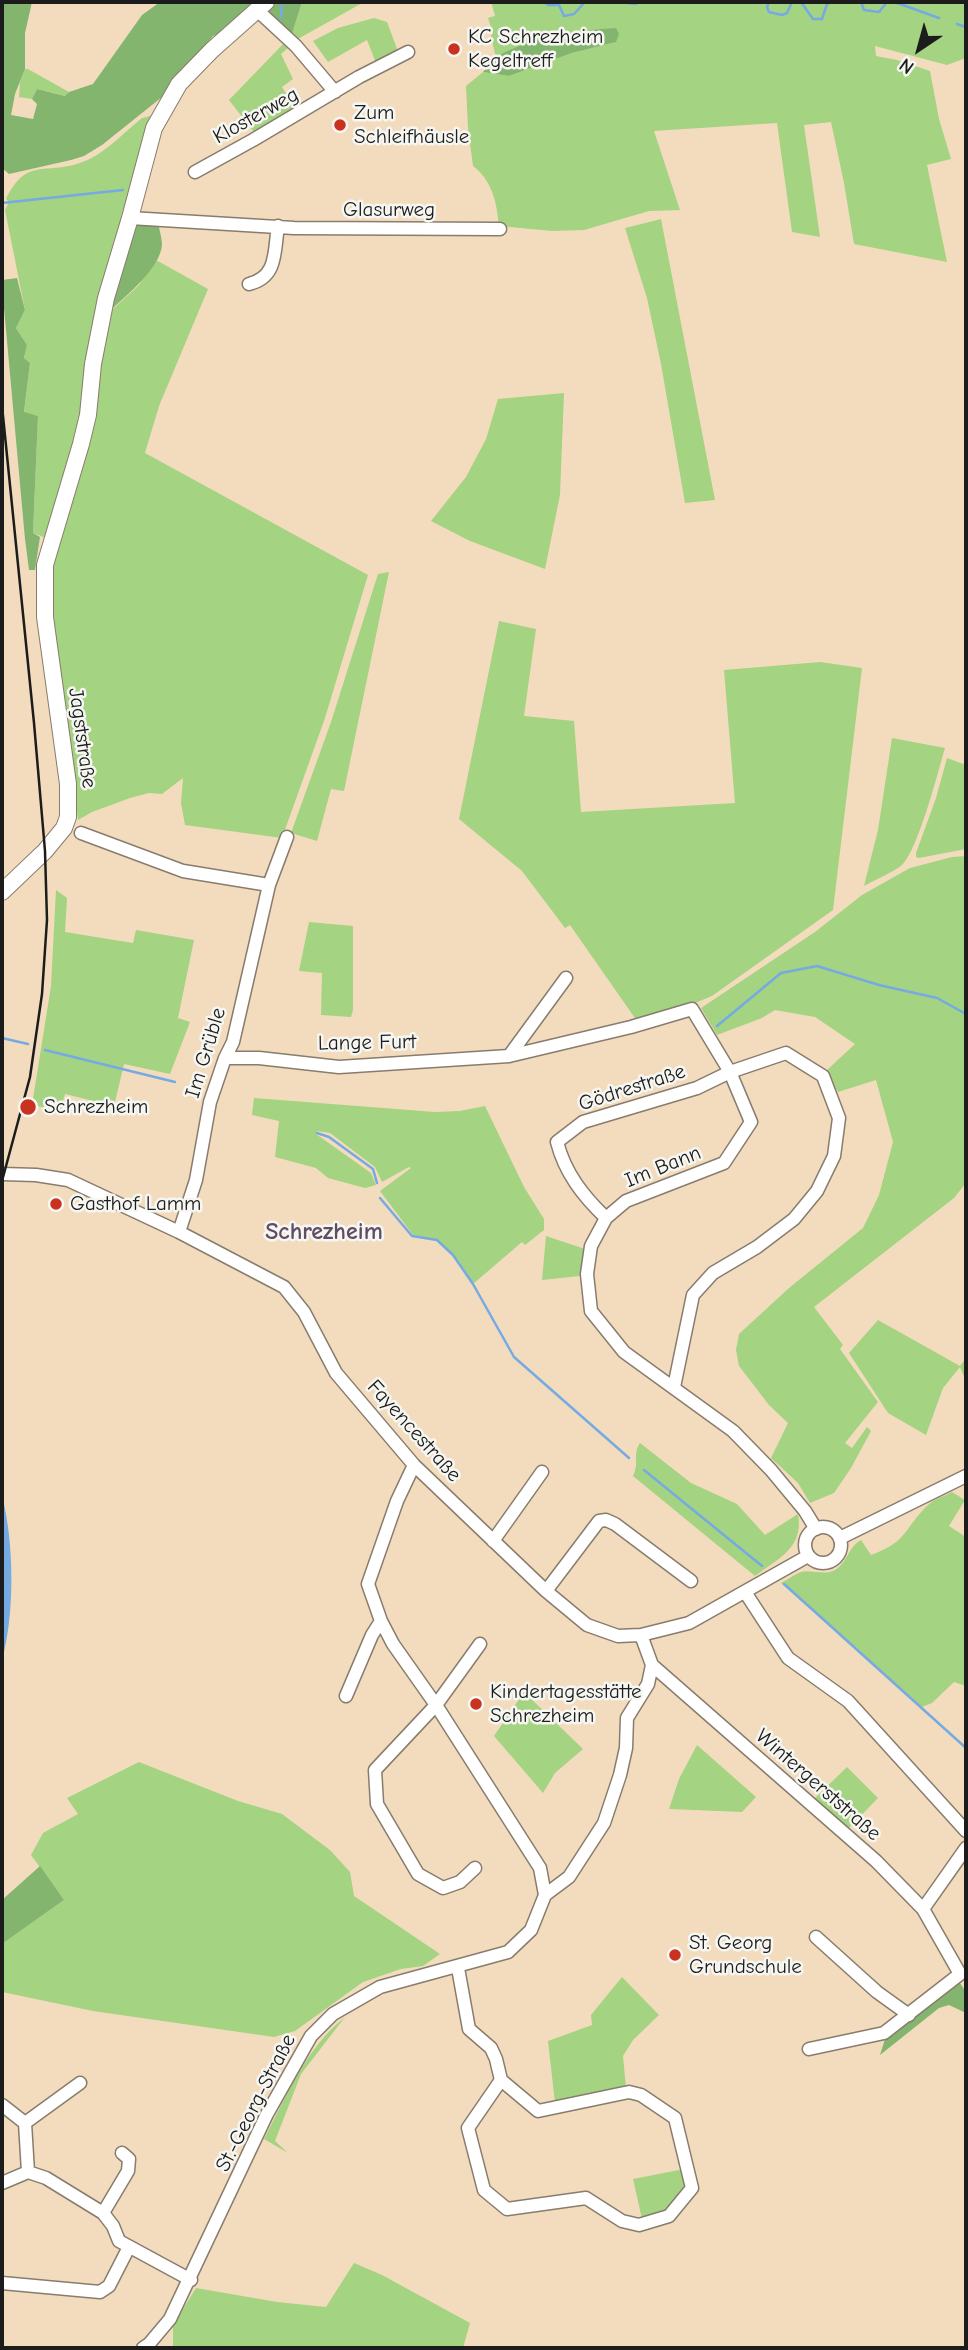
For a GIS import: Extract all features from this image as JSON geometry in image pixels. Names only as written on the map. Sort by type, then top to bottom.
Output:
[{"type":"main road","name":"Jagststraße","points":[[2,892],[45,850],[64,828],[68,817],[68,784],[46,629],[45,565],[81,444],[106,298],[131,218],[153,128],[179,84],[261,6]]},
{"type":"street","name":"Klosterweg","points":[[261,6],[335,92]]},
{"type":"street","name":"Klosterweg","points":[[195,172],[408,52]]},
{"type":"street","name":"Glasurweg","points":[[131,218],[362,229],[500,229]]},
{"type":"street","points":[[249,284],[261,281],[270,269],[278,226]]},
{"type":"street","points":[[81,833],[183,871],[269,885]]},
{"type":"street","name":"Im Grüble","points":[[179,1232],[196,1180],[210,1102],[233,1042],[269,885],[287,837]]},
{"type":"street","points":[[509,1056],[566,978]]},
{"type":"street","name":"Lange Furt","points":[[225,1058],[259,1058],[339,1067],[509,1056],[631,1027],[692,1009]]},
{"type":"street","name":"Im Bann","points":[[692,1009],[730,1072],[751,1122],[724,1163],[626,1201],[606,1218],[591,1246],[587,1274],[591,1311],[624,1352],[733,1431],[771,1470],[805,1511],[816,1529]]},
{"type":"street","points":[[674,1387],[693,1295],[713,1273],[757,1247],[794,1219],[817,1191],[834,1156],[839,1118],[823,1076],[786,1053],[730,1072]]},
{"type":"street","name":"Gödrestraße","points":[[606,1218],[589,1202],[569,1174],[557,1142],[583,1122],[697,1088],[730,1072]]},
{"type":"street","name":"Fayencestraße","points":[[2,1174],[36,1174],[68,1180],[179,1232],[284,1287],[304,1312],[337,1373],[414,1465],[545,1591],[587,1625],[618,1636],[641,1635],[689,1623],[808,1556],[824,1564],[834,1559],[841,1550],[840,1538]]},
{"type":"street","points":[[414,1465],[397,1501],[368,1584],[381,1621],[393,1644],[436,1705],[540,1868],[545,1895],[569,1877],[604,1823],[626,1748],[627,1718],[648,1684],[652,1665]]},
{"type":"street","points":[[493,1541],[542,1472]]},
{"type":"street","points":[[808,1556],[806,1541],[816,1529],[827,1528],[840,1538],[966,1476]]},
{"type":"street","points":[[545,1591],[598,1521],[606,1520],[691,1581]]},
{"type":"street","points":[[745,1592],[788,1658],[848,1701],[966,1831]]},
{"type":"street","points":[[346,1696],[372,1634],[381,1621]]},
{"type":"street","name":"Wintergerststraße","points":[[641,1635],[652,1665],[824,1814],[923,1909],[960,1973],[909,2015]]},
{"type":"street","points":[[475,1868],[460,1882],[443,1888],[418,1874],[377,1804],[375,1770],[436,1705],[480,1644]]},
{"type":"street","points":[[923,1909],[966,1847]]},
{"type":"street","name":"St.-Georg-Straße","points":[[143,2348],[170,2319],[191,2280],[267,2114],[312,2036],[333,2014],[380,1987],[458,1968],[508,1952],[531,1930],[545,1895]]},
{"type":"street","points":[[809,2049],[884,2033],[909,2015],[877,1992],[816,1937]]},
{"type":"street","points":[[458,1968],[469,2029],[491,2048],[500,2080],[538,2111],[629,2092],[641,2095],[676,2118],[692,2188],[669,2216],[639,2225],[622,2221],[586,2198],[507,2209],[484,2190],[468,2128],[500,2080]]},
{"type":"street","points":[[25,2123],[80,2082]]},
{"type":"street","points":[[2,2105],[25,2123],[28,2172]]},
{"type":"street","points":[[103,2213],[128,2171],[129,2159],[122,2153]]},
{"type":"street","points":[[2,2183],[28,2172],[46,2178],[103,2213],[113,2226],[118,2241],[191,2280]]},
{"type":"street","points":[[2,2283],[100,2292],[109,2286],[129,2248]]},
{"type":"green space","points":[[3,2],[32,2],[25,33],[25,69],[15,94],[11,115],[33,119],[37,104],[32,99],[37,89],[65,96],[69,92],[93,84],[142,15],[160,2],[261,2],[229,31],[213,36],[162,97],[102,145],[84,156],[9,174],[2,168]]},
{"type":"green space","points":[[266,2],[302,2],[291,37],[269,21]]},
{"type":"green space","points":[[302,2],[364,2],[296,40],[291,37]]},
{"type":"green space","points":[[491,2],[966,2],[966,58],[947,65],[875,46],[876,56],[930,71],[939,119],[951,159],[927,165],[947,262],[854,244],[831,122],[804,125],[820,237],[792,232],[777,123],[654,131],[680,210],[649,211],[584,230],[552,231],[499,226],[489,185],[473,166],[466,86],[483,72],[509,76],[572,53],[616,42],[580,30],[522,46],[496,58],[488,18],[495,16]]},
{"type":"green space","points":[[374,18],[387,22],[399,54],[376,63],[367,40],[328,62],[313,41],[338,28]]},
{"type":"green space","points":[[616,28],[619,34],[616,42],[572,53],[509,76],[483,72],[498,56],[540,39]]},
{"type":"green space","points":[[285,42],[290,46],[281,54],[293,79],[282,87],[298,112],[257,136],[229,100]]},
{"type":"green space","points":[[25,69],[69,92],[66,96],[37,89],[32,99],[19,97],[20,82]]},
{"type":"green space","points":[[150,116],[152,119],[73,449],[46,538],[33,533],[38,416],[24,413],[30,363],[24,358],[27,345],[16,328],[25,310],[5,210],[9,202],[6,199],[21,177],[29,172],[67,166],[89,159],[142,118]]},
{"type":"green space","points":[[661,219],[715,500],[685,503],[647,298],[625,228]]},
{"type":"green space","points":[[133,221],[158,222],[162,245],[160,254],[150,271],[113,308],[108,306]]},
{"type":"green space","points":[[156,260],[208,289],[159,406],[145,453],[368,575],[325,718],[282,838],[185,825],[181,803],[183,778],[162,794],[149,793],[130,798],[78,820],[52,615],[53,565],[113,309],[139,285]]},
{"type":"green space","points":[[17,278],[25,310],[16,328],[27,345],[24,358],[30,363],[24,412],[38,416],[33,533],[40,537],[35,570],[29,570],[25,539],[2,286],[2,280]]},
{"type":"green space","points":[[564,393],[560,495],[545,569],[470,541],[431,521],[466,477],[486,439],[498,399]]},
{"type":"green space","points":[[389,572],[344,791],[331,789],[317,841],[291,833],[331,722],[378,574]]},
{"type":"green space","points":[[499,621],[536,629],[524,716],[574,721],[581,812],[735,803],[724,670],[820,662],[862,668],[833,910],[712,996],[637,1021],[570,925],[565,928],[522,871],[459,819]]},
{"type":"green space","points":[[892,738],[945,748],[927,810],[908,857],[898,868],[864,886],[878,830]]},
{"type":"green space","points":[[947,758],[966,765],[966,849],[919,858],[916,853]]},
{"type":"green space","points":[[966,856],[966,1183],[954,1198],[814,1307],[843,1345],[840,1349],[878,1402],[845,1443],[852,1448],[867,1427],[871,1431],[851,1468],[834,1493],[810,1503],[798,1483],[771,1458],[788,1423],[769,1405],[739,1366],[736,1350],[739,1334],[789,1288],[863,1228],[879,1195],[893,1142],[876,1080],[838,1092],[826,1071],[855,1044],[815,1017],[775,1010],[762,1018],[717,1035],[701,1008],[815,932],[862,895],[910,868]]},
{"type":"green space","points":[[56,890],[67,898],[65,932],[133,943],[136,930],[194,940],[178,1018],[190,1022],[170,1074],[124,1064],[114,1106],[65,1094],[60,1111],[32,1105],[51,986]]},
{"type":"green space","points":[[309,922],[353,926],[351,1017],[321,1015],[322,973],[299,971]]},
{"type":"green space","points":[[254,1098],[435,1112],[485,1106],[524,1187],[544,1219],[544,1230],[525,1245],[522,1242],[473,1284],[458,1260],[437,1240],[413,1235],[380,1191],[411,1168],[382,1182],[375,1167],[330,1133],[317,1131],[316,1134],[371,1173],[376,1185],[365,1188],[328,1178],[316,1168],[275,1157],[279,1121],[252,1115]]},
{"type":"green space","points":[[546,1236],[585,1249],[580,1276],[542,1280]]},
{"type":"green space","points":[[878,1320],[960,1366],[966,1358],[966,1378],[960,1367],[943,1388],[926,1435],[888,1413],[849,1353]]},
{"type":"green space","points":[[640,1443],[691,1483],[737,1504],[765,1535],[798,1514],[799,1526],[793,1544],[781,1557],[755,1576],[633,1476]]},
{"type":"green space","points":[[952,1492],[965,1500],[949,1526],[966,1537],[966,1686],[954,1682],[932,1703],[922,1707],[781,1583],[801,1572],[835,1570],[861,1540],[871,1555],[883,1550],[904,1534],[930,1503]]},
{"type":"green space","points":[[524,1692],[583,1749],[555,1773],[543,1793],[494,1736]]},
{"type":"green space","points":[[697,1745],[756,1797],[742,1812],[669,1809],[679,1779]]},
{"type":"green space","points":[[139,1762],[238,1801],[282,1814],[330,1850],[350,1872],[354,1896],[440,1954],[423,1966],[401,1969],[363,1982],[295,2031],[274,2037],[93,2011],[2,1992],[2,1944],[64,1900],[31,1855],[43,1833],[78,1814],[67,1798]]},
{"type":"green space","points":[[847,1767],[878,1798],[848,1829],[814,1799]]},
{"type":"green space","points":[[40,1866],[64,1900],[2,1944],[2,1900]]},
{"type":"green space","points":[[622,1977],[659,2015],[633,2040],[623,2056],[626,2088],[555,2103],[548,2041],[592,2025],[591,2015]]},
{"type":"green space","points":[[960,1983],[966,1992],[966,2013],[949,2005],[939,2008],[880,2055],[885,2039],[948,1987]]},
{"type":"green space","points":[[345,2017],[301,2074],[275,2141],[288,2153],[264,2139],[308,2058],[331,2029]]},
{"type":"green space","points":[[684,2169],[688,2187],[667,2213],[642,2219],[633,2179]]},
{"type":"green space","points":[[354,2263],[382,2275],[470,2323],[463,2348],[173,2348],[173,2325],[196,2288],[277,2302],[326,2307]]},
{"type":"water","points":[[2,1495],[11,1556],[11,1599],[2,1660]]},
{"type":"waterway","points":[[281,18],[282,2]]},
{"type":"waterway","points":[[545,2],[548,5],[559,5],[564,16],[574,14],[585,2]]},
{"type":"waterway","points":[[619,2],[637,2]]},
{"type":"waterway","points":[[769,2],[769,12],[782,15],[787,13],[792,2]]},
{"type":"waterway","points":[[801,2],[813,19],[822,19],[827,4],[832,2]]},
{"type":"waterway","points":[[861,2],[864,10],[879,12],[887,2]]},
{"type":"waterway","points":[[894,2],[902,2]]},
{"type":"waterway","points":[[900,4],[939,18]]},
{"type":"waterway","points":[[957,24],[966,27]]},
{"type":"waterway","points":[[2,203],[123,190]]},
{"type":"waterway","points":[[717,1026],[781,973],[817,966],[879,985],[937,998],[966,1014]]},
{"type":"waterway","points":[[2,1038],[28,1044]]},
{"type":"waterway","points":[[45,1050],[175,1082]]},
{"type":"waterway","points":[[317,1133],[329,1137],[373,1169],[377,1183]]},
{"type":"waterway","points":[[380,1198],[412,1236],[437,1240],[453,1255],[473,1284],[514,1357],[629,1458]]},
{"type":"waterway","points":[[644,1470],[762,1566]]},
{"type":"waterway","points":[[784,1584],[966,1748]]},
{"type":"railway","points":[[2,406],[34,723],[45,851],[47,920],[42,994],[30,1077],[2,1181]]},
{"type":"place","name":"KC Schrezheim Kegeltreff","points":[[454,49]]},
{"type":"place","name":"Zum Schleifhäusle","points":[[340,125]]},
{"type":"place","name":"Schrezheim","points":[[28,1107]]},
{"type":"place","name":"Gasthof Lamm","points":[[56,1204]]},
{"type":"place","name":"Kindertagesstätte Schrezheim","points":[[476,1704]]},
{"type":"place","name":"St. Georg Grundschule","points":[[675,1955]]},
{"type":"district","name":"Schrezheim","points":[[324,1232]]}]
